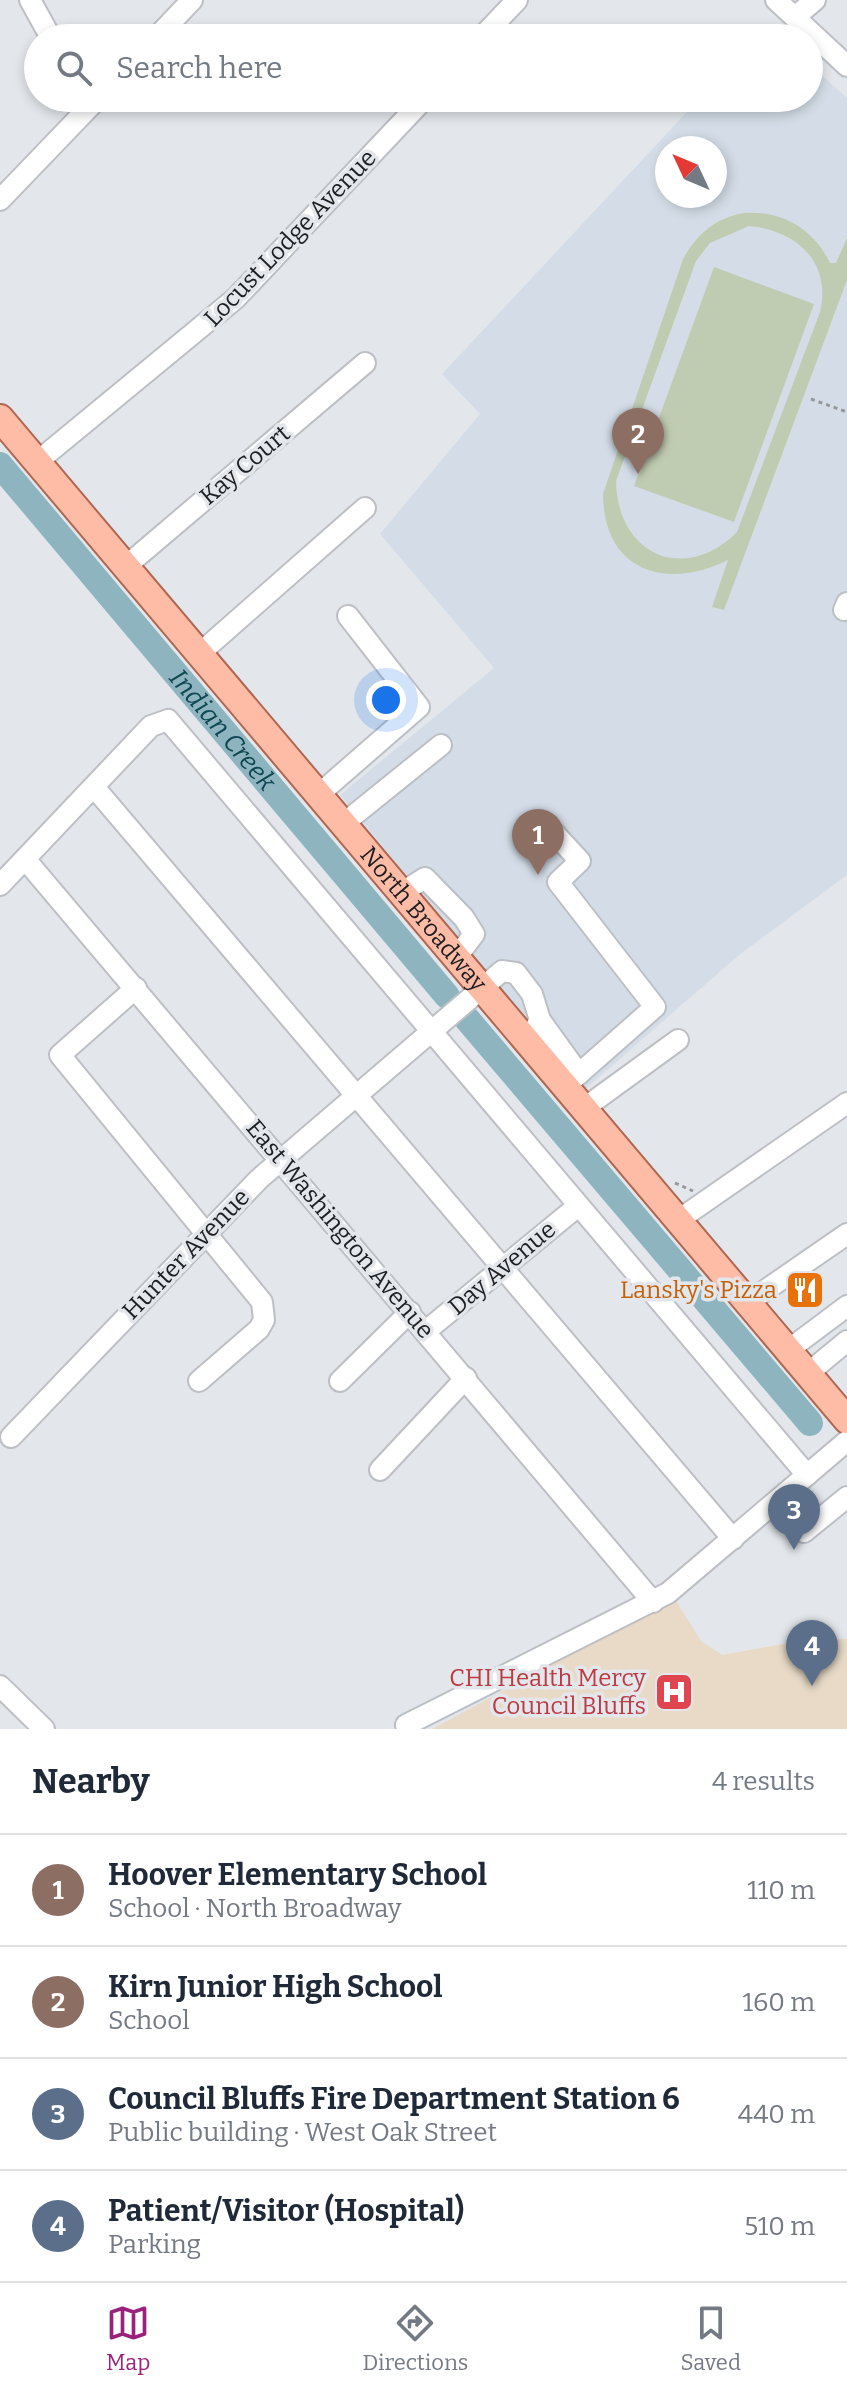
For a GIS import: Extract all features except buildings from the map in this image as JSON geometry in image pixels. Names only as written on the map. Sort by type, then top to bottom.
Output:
[{"type":"main road","name":"North Broadway","points":[[2,424],[482,989],[533,1031],[572,1080],[583,1109],[847,1420]]},
{"type":"street","points":[[30,0],[43,24]]},
{"type":"street","points":[[169,24],[192,0]]},
{"type":"street","points":[[494,24],[517,0]]},
{"type":"street","points":[[776,0],[802,24]]},
{"type":"street","points":[[795,17],[815,0]]},
{"type":"street","points":[[823,43],[847,66]]},
{"type":"street","points":[[0,200],[84,112]]},
{"type":"street","name":"Locust Lodge Avenue","points":[[37,462],[236,298],[412,112]]},
{"type":"street","name":"Kay Court","points":[[125,567],[365,363]]},
{"type":"street","points":[[199,654],[365,508]]},
{"type":"street","points":[[318,795],[419,707],[348,616]]},
{"type":"street","points":[[0,885],[151,726],[168,720],[807,1475]]},
{"type":"street","points":[[343,824],[441,745]]},
{"type":"street","points":[[94,787],[733,1539]]},
{"type":"street","points":[[555,834],[580,861],[558,882],[655,1007],[572,1080]]},
{"type":"street","name":"East Washington Avenue","points":[[25,859],[653,1602]]},
{"type":"street","name":"Hunter Avenue","points":[[11,1437],[281,1159],[502,971],[516,973],[532,994],[533,1031]]},
{"type":"street","points":[[136,988],[60,1055],[262,1302],[264,1320],[251,1339],[199,1381]]},
{"type":"street","points":[[583,1109],[678,1040]]},
{"type":"street","points":[[677,1221],[847,1103]]},
{"type":"street","name":"Day Avenue","points":[[426,1331],[578,1206]]},
{"type":"street","points":[[747,1303],[846,1236]]},
{"type":"street","points":[[787,1351],[847,1306]]},
{"type":"street","name":"Day Avenue","points":[[340,1381],[410,1312]]},
{"type":"street","points":[[807,1374],[847,1341]]},
{"type":"street","points":[[380,1470],[466,1378]]},
{"type":"street","points":[[406,1725],[653,1602],[680,1584],[847,1441]]},
{"type":"street","points":[[804,1532],[847,1497]]},
{"type":"street","points":[[0,1686],[44,1729]]},
{"type":"path","points":[[811,399],[847,412]]},
{"type":"path","points":[[672,1182],[694,1192]]},
{"type":"shaded area","points":[[823,77],[847,98],[847,875],[739,955],[583,1091],[340,795],[494,668],[380,534],[480,414],[442,374],[655,146],[655,208],[727,208],[727,136],[664,136],[687,112],[823,112]]},
{"type":"shaded area","name":"CHI Health Mercy Council Bluffs","points":[[675,1599],[701,1641],[722,1655],[811,1639],[847,1639],[847,1729],[432,1729]]},
{"type":"green space","points":[[758,213],[795,224],[815,240],[830,263],[836,263],[847,238],[847,280],[724,610],[712,607],[728,560],[682,574],[642,568],[626,557],[614,541],[606,520],[603,494],[683,259],[708,228],[734,215]],"holes":[[[749,226],[766,229],[795,242],[815,264],[821,278],[820,312],[737,532],[717,548],[696,557],[676,558],[657,554],[641,543],[628,527],[619,506],[616,481],[696,261],[710,243]]]},
{"type":"green space","points":[[714,267],[814,304],[734,522],[634,486]]},
{"type":"waterway","name":"Indian Creek","points":[[0,465],[447,996]]},
{"type":"waterway","name":"Indian Creek","points":[[467,1019],[810,1423]]},
{"type":"place","name":"Kirn Junior High School","points":[[638,474]]},
{"type":"place","name":"Hoover Elementary School","points":[[538,875]]},
{"type":"place","name":"Lansky's Pizza","points":[[805,1290]]},
{"type":"place","name":"Council Bluffs Fire Department Station 6","points":[[794,1550]]},
{"type":"place","name":"Patient/Visitor (Hospital)","points":[[812,1686]]},
{"type":"place","name":"CHI Health Mercy Council Bluffs","points":[[674,1692]]}]
